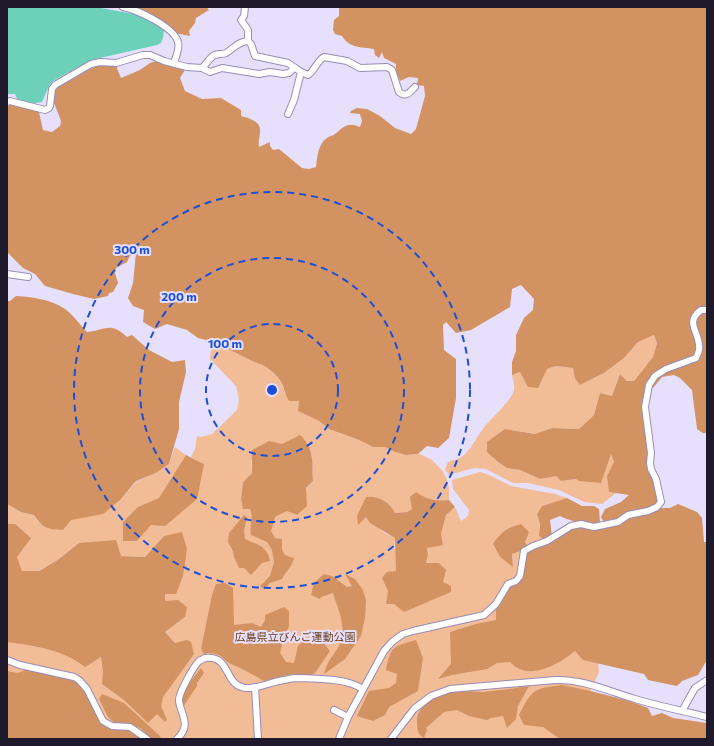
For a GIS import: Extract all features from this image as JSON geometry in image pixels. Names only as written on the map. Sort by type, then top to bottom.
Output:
[{"type":"street","points":[[123,7],[146,15],[164,26],[174,36],[178,41],[179,46],[174,63]]},
{"type":"street","points":[[245,7],[244,16],[241,20],[248,30],[248,41],[251,44],[255,56],[288,63],[294,68],[308,75],[324,57],[347,61],[360,68],[387,67],[392,70],[399,92],[402,95],[410,93],[414,87]]},
{"type":"street","points":[[202,68],[216,54],[224,54],[232,48],[245,41],[248,41]]},
{"type":"street","points":[[7,102],[10,101],[45,110],[49,108],[52,89],[55,85],[91,64],[100,62],[116,63],[143,55],[150,55],[187,67],[202,68],[210,72],[222,68],[259,74],[270,72],[283,74],[288,73],[294,68]]},
{"type":"street","points":[[288,114],[294,100],[301,72]]},
{"type":"street","points":[[7,274],[28,277]]},
{"type":"street","points":[[340,739],[348,717],[363,689],[384,651],[393,641],[403,634],[484,615],[496,604],[508,584],[516,581],[520,576],[524,551],[547,541],[571,526],[581,524],[594,527],[605,525],[618,522],[628,515],[648,511],[657,507],[661,502],[660,492],[651,469],[650,463],[652,453],[645,407],[649,385],[655,376],[666,369],[696,358],[699,352],[699,345],[692,324],[693,318],[701,310],[707,310]]},
{"type":"street","points":[[177,739],[184,730],[185,724],[179,697],[199,661],[205,658],[216,659],[225,666],[232,680],[237,685],[248,688],[294,678],[349,682],[363,689]]},
{"type":"street","points":[[7,660],[20,665],[74,677],[87,689],[103,721],[112,726],[130,727],[147,739]]},
{"type":"street","points":[[391,739],[414,709],[431,696],[450,689],[568,680],[590,684],[634,699],[707,717]]},
{"type":"street","points":[[682,711],[695,688],[707,680]]},
{"type":"street","points":[[255,687],[258,739]]},
{"type":"street","points":[[334,710],[348,717]]},
{"type":"green space","points":[[654,335],[657,343],[653,357],[634,381],[627,381],[620,374],[612,396],[600,393],[594,415],[579,429],[552,428],[536,434],[505,429],[507,468],[520,470],[540,479],[556,476],[561,481],[576,479],[611,454],[614,462],[609,492],[616,493],[602,504],[584,502],[559,490],[528,483],[513,483],[486,469],[474,468],[449,475],[445,469],[448,462],[461,457],[468,451],[485,426],[505,405],[513,393],[514,384],[512,375],[520,372],[547,369],[556,366],[573,368],[575,379],[580,385],[604,373],[624,358],[638,342]]},
{"type":"green space","name":"広島県立びんご運動公園","points":[[222,341],[222,346],[270,369],[281,383],[285,394],[299,401],[298,411],[319,421],[329,429],[373,447],[385,447],[406,455],[420,454],[432,460],[442,470],[447,479],[449,500],[427,499],[407,512],[395,513],[393,509],[383,500],[375,497],[366,497],[358,524],[366,517],[385,533],[395,538],[394,549],[428,554],[427,548],[443,544],[441,534],[446,515],[455,507],[461,521],[468,516],[469,510],[453,489],[452,480],[480,472],[511,486],[555,494],[567,498],[542,506],[537,514],[540,524],[539,528],[545,540],[527,545],[525,542],[493,544],[500,557],[513,566],[512,554],[521,551],[597,650],[599,672],[588,696],[574,739],[7,739],[7,632],[88,653],[108,661],[175,643],[165,632],[185,617],[178,600],[165,602],[164,536],[145,557],[121,556],[79,543],[59,559],[38,571],[22,571],[17,557],[15,524],[7,524],[7,504],[21,512],[34,515],[38,522],[85,517],[121,499],[137,481],[156,473],[169,464],[175,447],[186,455],[159,499],[138,507],[137,541],[204,464],[191,457],[195,449],[197,436],[201,437],[212,434],[237,410],[239,400],[236,386],[210,359],[211,349]],"holes":[[[269,442],[282,444],[308,443],[312,456],[313,481],[287,511],[275,517],[242,500],[241,498],[243,482],[252,473],[251,461]]]},
{"type":"shaded area","points":[[7,7],[96,7],[139,15],[149,19],[164,30],[163,38],[161,43],[157,45],[91,60],[53,81],[50,84],[42,102],[29,104],[18,101],[15,94],[7,94]]},
{"type":"shaded area","points":[[132,7],[206,7],[209,10],[196,18],[195,23],[189,31],[190,36],[175,33]]},
{"type":"shaded area","points":[[339,7],[707,7],[707,309],[692,318],[698,345],[695,357],[654,375],[645,397],[651,453],[660,502],[656,506],[618,521],[605,524],[601,517],[605,509],[621,502],[629,495],[609,492],[607,476],[614,462],[611,454],[601,483],[579,481],[576,479],[561,481],[556,476],[540,479],[520,470],[507,468],[487,452],[487,442],[505,429],[535,434],[552,428],[579,429],[594,415],[600,393],[612,396],[620,374],[627,381],[634,381],[653,357],[657,343],[654,335],[638,342],[624,358],[604,373],[580,385],[575,379],[573,368],[556,366],[547,369],[538,388],[528,387],[520,372],[512,375],[512,362],[516,351],[516,335],[524,318],[533,310],[534,299],[521,285],[512,289],[510,307],[471,330],[456,333],[446,322],[443,325],[444,350],[456,359],[456,398],[449,438],[438,448],[427,446],[418,454],[406,455],[385,447],[373,447],[329,429],[319,421],[298,411],[299,401],[289,401],[281,382],[275,374],[263,365],[222,346],[222,341],[212,338],[206,340],[198,338],[187,330],[167,324],[155,329],[143,322],[144,310],[133,306],[128,298],[133,283],[136,253],[130,256],[127,262],[116,268],[115,273],[118,283],[113,292],[109,293],[108,296],[94,299],[45,286],[35,274],[23,268],[7,252],[7,106],[19,105],[39,112],[43,130],[52,132],[60,126],[61,121],[53,100],[53,89],[78,74],[100,65],[116,66],[121,78],[157,61],[186,68],[180,78],[185,91],[202,99],[221,98],[241,110],[241,116],[254,120],[260,128],[259,147],[270,142],[270,146],[273,150],[279,149],[302,168],[309,169],[316,167],[320,147],[328,137],[334,135],[349,125],[360,127],[362,121],[360,114],[350,113],[357,108],[367,109],[380,116],[395,128],[411,134],[416,129],[425,96],[424,86],[417,85],[418,78],[409,77],[400,81],[396,71],[396,64],[384,58],[382,52],[379,58],[375,55],[374,49],[352,45],[342,36],[335,34],[333,30],[334,20],[339,16]]},
{"type":"shaded area","points":[[16,296],[37,298],[58,305],[70,313],[87,332],[108,328],[116,329],[127,337],[132,335],[149,350],[172,362],[185,360],[186,372],[179,402],[179,429],[169,464],[156,473],[136,481],[121,499],[103,514],[71,520],[63,530],[43,526],[34,515],[21,512],[7,504],[7,301],[10,301]]},
{"type":"shaded area","points":[[707,311],[707,433],[703,433],[697,429],[692,390],[680,378],[674,375],[662,377],[653,388],[649,385],[655,377],[696,358],[699,352],[693,323],[697,313]]},
{"type":"shaded area","points":[[300,435],[308,445],[312,456],[313,481],[306,488],[307,506],[297,515],[287,511],[275,517],[271,531],[275,538],[282,539],[282,549],[284,554],[294,558],[292,564],[282,579],[270,583],[264,589],[260,586],[270,576],[274,562],[272,550],[267,542],[251,535],[251,512],[250,509],[243,509],[241,498],[243,482],[252,473],[252,450],[269,441],[282,444]]},
{"type":"shaded area","points":[[186,455],[204,464],[197,499],[165,526],[151,525],[137,541],[123,541],[123,522],[138,507],[159,498]]},
{"type":"shaded area","points":[[416,492],[431,499],[449,500],[455,507],[446,515],[441,534],[443,545],[427,548],[428,554],[426,563],[439,563],[446,570],[443,582],[451,586],[451,592],[404,612],[394,604],[386,604],[388,591],[382,578],[387,572],[396,571],[395,538],[370,523],[366,517],[358,525],[357,516],[366,497],[375,497],[383,500],[393,509],[395,513],[407,512],[412,509],[410,497]]},
{"type":"shaded area","points":[[567,498],[582,506],[594,506],[599,509],[600,523],[590,524],[569,520],[560,516],[550,520],[552,537],[545,540],[539,536],[540,524],[537,514],[542,506]]},
{"type":"shaded area","points":[[678,504],[697,512],[702,518],[704,542],[707,542],[707,660],[698,675],[682,681],[677,686],[648,680],[644,674],[583,660],[575,651],[552,666],[534,671],[525,671],[517,668],[510,662],[497,663],[487,669],[438,679],[451,664],[450,632],[496,620],[496,606],[509,586],[518,583],[526,553],[572,528],[578,527],[594,529],[658,508],[670,508]]},
{"type":"shaded area","points":[[244,515],[247,517],[244,530],[245,539],[264,549],[269,556],[270,561],[262,563],[251,575],[244,568],[239,568],[228,542],[229,533]]},
{"type":"shaded area","points":[[7,524],[15,524],[31,538],[17,557],[22,571],[39,571],[59,559],[79,543],[116,540],[121,556],[145,557],[164,536],[182,532],[187,549],[183,576],[176,594],[165,594],[165,601],[178,600],[187,607],[185,617],[165,632],[175,643],[187,640],[191,642],[194,654],[163,697],[161,706],[167,720],[165,722],[157,714],[148,723],[124,700],[102,684],[103,672],[101,657],[85,667],[58,652],[7,642]]},
{"type":"shaded area","points":[[521,524],[529,532],[525,542],[527,545],[521,551],[512,554],[513,567],[500,557],[493,544],[505,531]]},
{"type":"shaded area","points":[[324,574],[332,576],[347,587],[352,586],[345,574],[355,579],[363,590],[366,600],[365,618],[361,636],[345,659],[324,674],[342,640],[343,633],[341,620],[333,593],[321,597],[320,599],[311,595],[314,583]]},
{"type":"shaded area","points":[[225,583],[233,588],[234,625],[252,623],[261,627],[265,620],[265,615],[284,607],[289,611],[289,626],[280,653],[286,662],[294,663],[298,646],[306,638],[321,640],[330,651],[315,673],[310,676],[292,674],[264,681],[229,663],[218,655],[211,653],[204,654],[201,649],[212,595],[216,584]]},
{"type":"shaded area","points":[[416,640],[423,658],[418,691],[389,707],[385,715],[373,721],[357,716],[369,691],[389,688],[396,683],[397,674],[386,670],[391,652],[397,646]]},
{"type":"shaded area","points":[[201,668],[204,673],[183,707],[181,703],[183,691]]},
{"type":"shaded area","points":[[25,670],[60,675],[73,679],[85,691],[103,725],[111,729],[130,730],[143,739],[7,739],[7,671],[18,673]]},
{"type":"shaded area","points":[[562,685],[637,704],[648,708],[652,716],[662,713],[673,718],[707,723],[707,739],[560,739],[543,727],[524,725],[519,715],[531,695],[539,689]]},
{"type":"shaded area","points":[[529,686],[518,706],[516,719],[507,728],[503,716],[487,720],[469,716],[457,710],[444,712],[426,728],[427,730],[424,738],[419,733],[417,728],[417,720],[420,711],[432,699],[442,694],[465,691],[489,692]]},
{"type":"shaded area","points":[[102,694],[124,703],[160,736],[161,739],[152,739],[140,728],[129,724],[115,723],[108,717],[99,699]]}]
